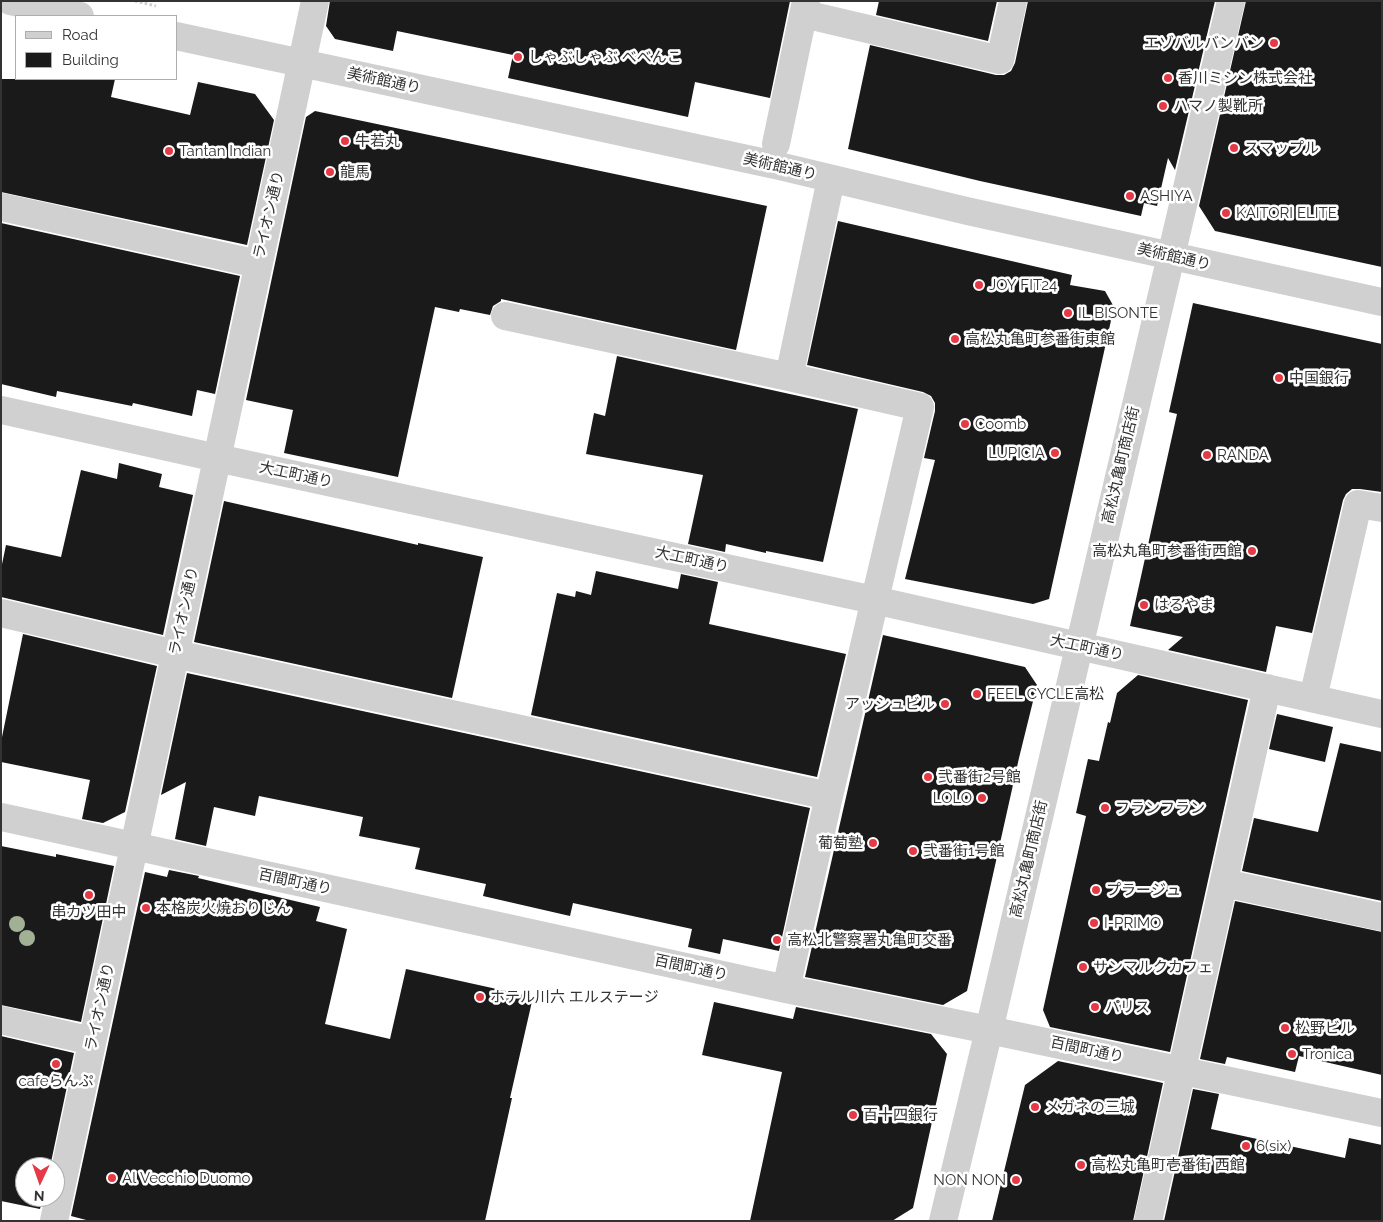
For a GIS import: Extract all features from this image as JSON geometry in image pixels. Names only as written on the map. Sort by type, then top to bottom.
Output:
[{"type":"street","points":[[10,1],[75,15]]},
{"type":"street","name":"ライオン通り","points":[[54,1221],[315,1]]},
{"type":"street","points":[[776,144],[805,8],[1000,60],[1014,1]]},
{"type":"street","name":"高松丸亀町商店街","points":[[943,1221],[1231,1]]},
{"type":"street","name":"美術館通り","points":[[178,36],[831,178],[967,211],[1382,302]]},
{"type":"street","points":[[789,377],[831,178]]},
{"type":"street","points":[[1,207],[258,264]]},
{"type":"street","points":[[505,316],[920,407],[874,600],[786,989]]},
{"type":"street","name":"大工町通り","points":[[1,410],[874,600],[1382,714]]},
{"type":"street","points":[[1313,698],[1358,504],[1382,508]]},
{"type":"street","points":[[1,613],[175,654],[829,796]]},
{"type":"street","points":[[1148,1221],[1267,688]]},
{"type":"street","name":"百間町通り","points":[[1,817],[786,989],[1183,1070],[1382,1113]]},
{"type":"street","points":[[1224,884],[1382,917]]},
{"type":"street","points":[[1,1020],[92,1041]]},
{"type":"building","points":[[330,1],[790,1],[770,98],[695,82],[688,117],[508,78],[513,55],[397,31],[393,51],[335,39],[326,26]]},
{"type":"building","points":[[879,1],[997,1],[988,41],[876,15]]},
{"type":"building","points":[[1028,1],[1215,1],[1175,170],[1168,158],[1157,206],[1144,203],[1141,216],[980,181],[848,149],[870,45],[996,75],[1004,75],[1011,71],[1015,63]]},
{"type":"building","points":[[1246,1],[1382,1],[1382,267],[1215,231],[1199,206]]},
{"type":"building","points":[[1,79],[115,80],[111,97],[190,115],[198,82],[255,94],[274,120],[247,245],[1,192]]},
{"type":"building","points":[[315,111],[767,206],[736,350],[501,299],[501,301],[493,306],[490,315],[460,309],[459,312],[435,307],[398,477],[284,453],[293,410],[246,400],[306,117]]},
{"type":"building","name":"高松丸亀町参番街東館","points":[[838,221],[1072,275],[1070,285],[1105,291],[1114,307],[1049,599],[1033,604],[905,579],[935,460],[924,458],[935,411],[935,403],[931,396],[923,392],[807,365]]},
{"type":"building","points":[[1,223],[240,276],[215,394],[197,390],[192,416],[133,403],[132,406],[57,391],[56,397],[1,384]]},
{"type":"building","points":[[1193,303],[1382,344],[1382,492],[1352,489],[1346,494],[1312,633],[1276,626],[1266,672],[1168,650],[1183,637],[1130,626],[1177,414],[1169,412]]},
{"type":"building","points":[[617,356],[858,409],[823,562],[766,551],[766,553],[726,544],[725,552],[688,544],[703,475],[586,454],[594,413],[605,416]]},
{"type":"building","points":[[119,463],[162,474],[159,487],[193,495],[163,635],[1,597],[1,569],[6,545],[61,557],[81,470],[117,479]]},
{"type":"building","points":[[224,501],[418,545],[418,543],[483,557],[452,698],[194,642]]},
{"type":"building","points":[[596,571],[678,589],[681,574],[718,582],[709,624],[846,654],[817,777],[531,715],[557,593],[575,597],[576,591],[591,595]]},
{"type":"building","points":[[23,634],[157,666],[125,812],[103,823],[82,819],[90,780],[1,762],[1,742]]},
{"type":"building","points":[[883,635],[1025,667],[1037,685],[967,991],[943,1005],[805,977]]},
{"type":"building","points":[[187,673],[810,808],[779,951],[723,939],[720,954],[688,947],[692,929],[573,903],[570,916],[483,896],[486,884],[415,869],[420,848],[359,836],[363,817],[259,796],[255,816],[214,807],[206,846],[175,839],[186,782],[161,795]]},
{"type":"building","points":[[1138,675],[1248,700],[1170,1052],[1050,1027],[1043,1010],[1086,816],[1076,813],[1088,759],[1099,761],[1117,693]]},
{"type":"building","points":[[1277,714],[1333,727],[1325,762],[1269,749]]},
{"type":"building","points":[[1340,743],[1382,752],[1382,901],[1242,871],[1254,818],[1318,832]]},
{"type":"building","points":[[1,846],[56,857],[56,854],[114,866],[81,1022],[1,1005]]},
{"type":"building","points":[[169,870],[320,907],[316,921],[347,929],[325,1024],[390,1039],[406,969],[533,997],[485,1221],[90,1221],[71,1216],[145,872],[167,877]]},
{"type":"building","points":[[1235,901],[1382,932],[1382,1075],[1299,1056],[1295,1072],[1227,1057],[1225,1064],[1200,1059]]},
{"type":"building","name":"百十四銀行","points":[[714,1002],[793,1019],[796,1007],[931,1034],[947,1054],[913,1208],[892,1221],[750,1221],[782,1072],[702,1055]]},
{"type":"building","points":[[1,1036],[74,1053],[52,1157],[15,1157],[15,1204],[1,1201]]},
{"type":"building","name":"高松丸亀町壱番街 西館","points":[[1058,1061],[1163,1083],[1133,1221],[992,1221],[1025,1085]]},
{"type":"building","points":[[1193,1089],[1219,1094],[1211,1129],[1345,1158],[1349,1138],[1382,1145],[1382,1221],[1164,1221]]},
{"type":"place","name":"エゾバルバンバン","points":[[1274,43]]},
{"type":"place","name":"しゃぶしゃぶ べべんこ","points":[[518,57]]},
{"type":"place","name":"香川ミシン株式会社","points":[[1168,78]]},
{"type":"place","name":"ハマノ製靴所","points":[[1163,106]]},
{"type":"place","name":"牛若丸","points":[[345,141]]},
{"type":"place","name":"スマップル","points":[[1234,148]]},
{"type":"place","name":"Tantan Indian","points":[[169,151]]},
{"type":"place","name":"龍馬","points":[[330,172]]},
{"type":"place","name":"ASHIYA","points":[[1130,196]]},
{"type":"place","name":"KAITORI ELITE","points":[[1226,213]]},
{"type":"place","name":"JOY FIT24","points":[[979,285]]},
{"type":"place","name":"IL BISONTE","points":[[1068,313]]},
{"type":"place","name":"高松丸亀町参番街東館","points":[[955,339]]},
{"type":"place","name":"中国銀行","points":[[1279,378]]},
{"type":"place","name":"Coomb","points":[[965,424]]},
{"type":"place","name":"LUPICIA","points":[[1055,453]]},
{"type":"place","name":"RANDA","points":[[1207,455]]},
{"type":"place","name":"高松丸亀町参番街西館","points":[[1252,551]]},
{"type":"place","name":"はるやま","points":[[1144,605]]},
{"type":"place","name":"FEEL CYCLE高松","points":[[977,694]]},
{"type":"place","name":"アッシュビル","points":[[945,704]]},
{"type":"place","name":"弐番街2号館","points":[[928,777]]},
{"type":"place","name":"LOLO","points":[[982,798]]},
{"type":"place","name":"フランフラン","points":[[1105,808]]},
{"type":"place","name":"葡萄塾","points":[[873,843]]},
{"type":"place","name":"弐番街1号館","points":[[913,851]]},
{"type":"place","name":"プラージュ","points":[[1096,890]]},
{"type":"place","name":"串カツ田中","points":[[89,895]]},
{"type":"place","name":"本格炭火焼おりじん","points":[[146,908]]},
{"type":"place","name":"I-PRIMO","points":[[1094,923]]},
{"type":"place","name":"高松北警察署丸亀町交番","points":[[777,940]]},
{"type":"place","name":"サンマルクカフェ","points":[[1083,967]]},
{"type":"place","name":"ホテル川六 エルステージ","points":[[480,997]]},
{"type":"place","name":"パリス","points":[[1095,1007]]},
{"type":"place","name":"松野ビル","points":[[1285,1028]]},
{"type":"place","name":"Tronica","points":[[1292,1054]]},
{"type":"place","name":"cafeらんぷ","points":[[56,1064]]},
{"type":"place","name":"メガネの三城","points":[[1035,1107]]},
{"type":"place","name":"百十四銀行","points":[[853,1115]]},
{"type":"place","name":"6(six)","points":[[1246,1146]]},
{"type":"place","name":"高松丸亀町壱番街 西館","points":[[1081,1165]]},
{"type":"place","name":"Al Vecchio Duomo","points":[[112,1178]]},
{"type":"place","name":"NON NON","points":[[1016,1180]]}]
